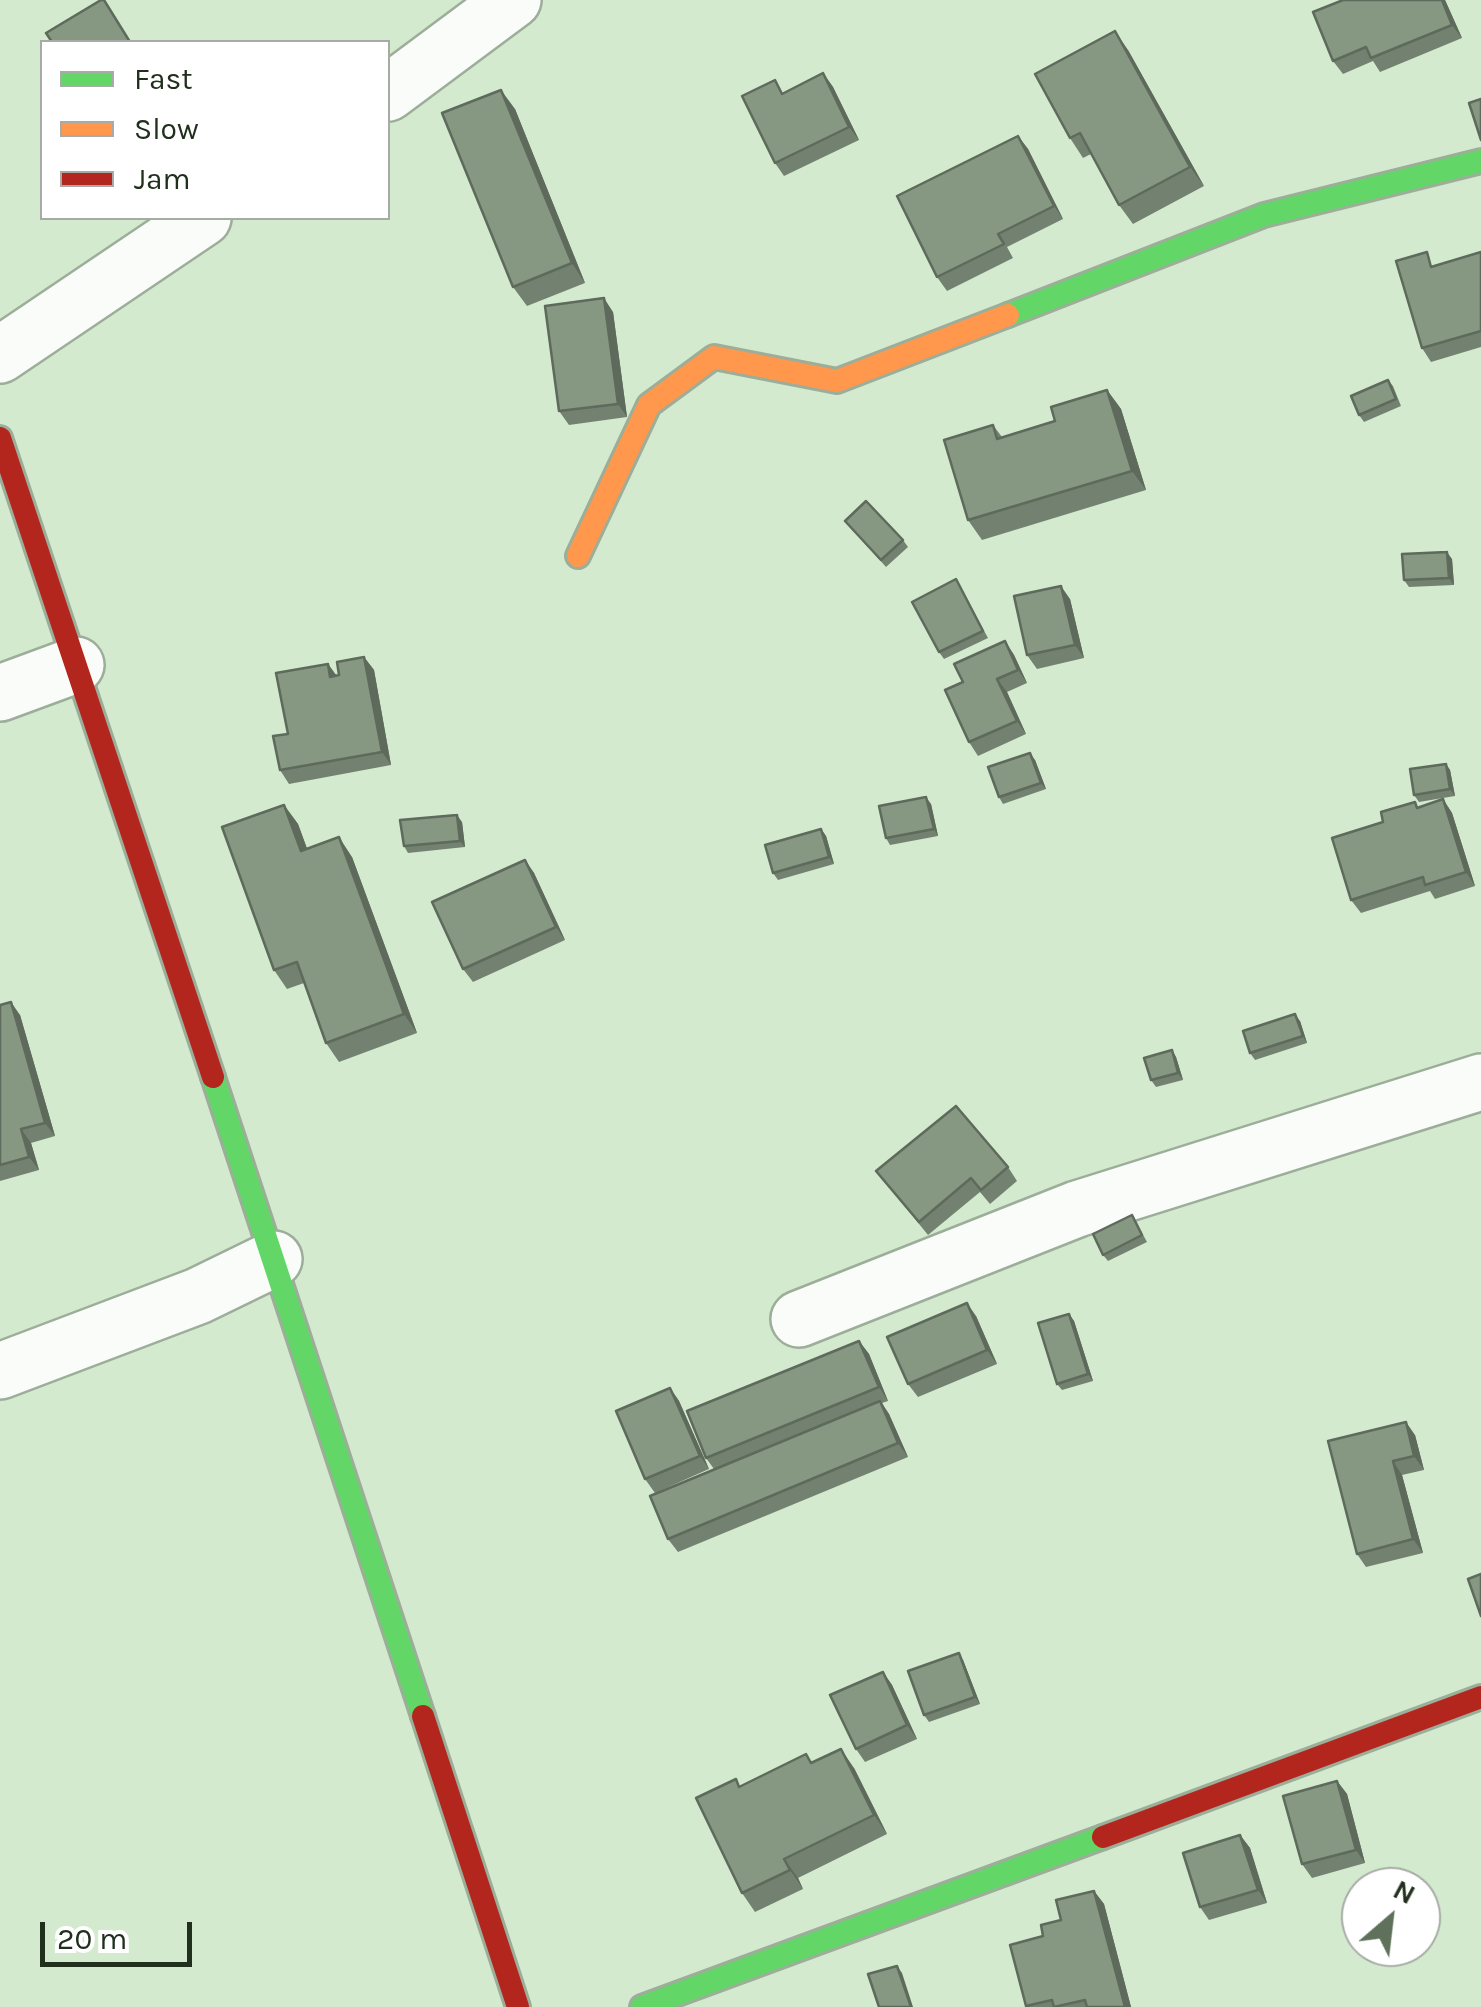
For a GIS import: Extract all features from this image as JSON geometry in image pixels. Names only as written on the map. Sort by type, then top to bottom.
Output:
[{"type":"street","points":[[390,92],[513,0]]},
{"type":"street","points":[[578,556],[648,405],[714,357],[837,381],[1264,214],[1481,161]]},
{"type":"street","points":[[0,355],[200,220]]},
{"type":"street","points":[[0,438],[518,2007]]},
{"type":"street","points":[[0,693],[76,665]]},
{"type":"street","points":[[800,1319],[1077,1208],[1481,1082]]},
{"type":"street","points":[[0,1372],[198,1296],[274,1259]]},
{"type":"street","points":[[642,2007],[1481,1697]]},
{"type":"building","points":[[104,0],[129,40],[51,40],[46,33]]},
{"type":"building","points":[[1343,0],[1442,0],[1452,25],[1371,58],[1366,47],[1333,61],[1313,12]]},
{"type":"building","points":[[1115,31],[1190,167],[1119,205],[1080,133],[1070,138],[1035,74]]},
{"type":"building","points":[[823,73],[849,127],[775,163],[742,96],[775,80],[782,94]]},
{"type":"building","points":[[501,90],[572,263],[513,287],[442,113]]},
{"type":"building","points":[[1481,99],[1481,140],[1469,103]]},
{"type":"building","points":[[1018,136],[1054,206],[998,234],[1004,244],[937,277],[897,196]]},
{"type":"building","points":[[1427,252],[1431,267],[1481,252],[1481,331],[1422,348],[1396,261]]},
{"type":"building","points":[[604,298],[618,404],[559,411],[545,306]]},
{"type":"building","points":[[1388,380],[1396,399],[1359,415],[1351,396]]},
{"type":"building","points":[[1107,390],[1132,471],[968,520],[944,440],[993,425],[997,439],[1055,421],[1051,407]]},
{"type":"building","points":[[866,501],[903,540],[881,560],[845,521]]},
{"type":"building","points":[[1447,552],[1449,578],[1404,580],[1402,554]]},
{"type":"building","points":[[956,579],[983,631],[939,652],[912,602]]},
{"type":"building","points":[[1061,586],[1075,645],[1027,655],[1014,596]]},
{"type":"building","points":[[1005,641],[1018,670],[997,679],[1017,721],[969,742],[945,690],[963,682],[954,664]]},
{"type":"building","points":[[364,657],[382,752],[280,770],[273,736],[288,734],[276,673],[328,664],[330,677],[339,675],[337,662]]},
{"type":"building","points":[[1030,753],[1041,783],[999,797],[988,767]]},
{"type":"building","points":[[1446,764],[1450,789],[1414,795],[1410,769]]},
{"type":"building","points":[[926,797],[934,829],[886,838],[879,806]]},
{"type":"building","points":[[1443,799],[1466,872],[1425,885],[1423,877],[1351,900],[1332,838],[1383,822],[1381,812],[1415,802],[1417,808]]},
{"type":"building","points":[[284,805],[301,851],[339,837],[404,1014],[326,1043],[297,962],[274,970],[222,827]]},
{"type":"building","points":[[457,815],[460,841],[404,846],[400,820]]},
{"type":"building","points":[[821,829],[829,857],[773,873],[765,845]]},
{"type":"building","points":[[525,860],[556,927],[463,969],[432,902]]},
{"type":"building","points":[[11,1002],[45,1123],[21,1129],[29,1157],[0,1165],[0,1005]]},
{"type":"building","points":[[1295,1014],[1303,1036],[1250,1053],[1243,1031]]},
{"type":"building","points":[[1172,1050],[1178,1073],[1151,1080],[1144,1058]]},
{"type":"building","points":[[956,1106],[1008,1167],[981,1190],[971,1178],[919,1222],[876,1171]]},
{"type":"building","points":[[1132,1215],[1142,1235],[1103,1255],[1093,1234]]},
{"type":"building","points":[[967,1303],[987,1350],[908,1384],[887,1337]]},
{"type":"building","points":[[1069,1314],[1088,1374],[1057,1384],[1038,1323]]},
{"type":"building","points":[[859,1341],[879,1387],[706,1458],[687,1411]]},
{"type":"building","points":[[670,1388],[700,1456],[645,1479],[616,1411]]},
{"type":"building","points":[[880,1401],[898,1443],[668,1539],[650,1496]]},
{"type":"building","points":[[1406,1422],[1414,1456],[1393,1461],[1413,1539],[1357,1554],[1328,1441]]},
{"type":"building","points":[[1481,1574],[1481,1616],[1468,1579]]},
{"type":"building","points":[[959,1653],[975,1697],[924,1715],[908,1671]]},
{"type":"building","points":[[883,1672],[907,1725],[856,1749],[830,1695]]},
{"type":"building","points":[[841,1749],[874,1815],[784,1859],[790,1870],[742,1893],[696,1798],[736,1779],[739,1787],[806,1754],[811,1763]]},
{"type":"building","points":[[1337,1781],[1356,1850],[1302,1864],[1283,1796]]},
{"type":"building","points":[[1240,1835],[1258,1890],[1200,1907],[1183,1853]]},
{"type":"building","points":[[1094,1891],[1125,2007],[1087,2007],[1085,2000],[1054,2007],[1052,2000],[1026,2006],[1010,1945],[1043,1936],[1041,1925],[1061,1920],[1056,1900]]},
{"type":"building","points":[[897,1966],[911,2007],[879,2007],[868,1974]]},
{"type":"traffic: fast","points":[[1008,315],[1264,215],[1481,161]]},
{"type":"traffic: fast","points":[[213,1077],[423,1716]]},
{"type":"traffic: fast","points":[[642,2007],[1103,1837]]},
{"type":"traffic: slow","points":[[578,556],[649,405],[714,357],[837,381],[1008,315]]},
{"type":"traffic: jam","points":[[0,438],[213,1077]]},
{"type":"traffic: jam","points":[[1103,1837],[1481,1697]]},
{"type":"traffic: jam","points":[[423,1716],[518,2007]]}]
